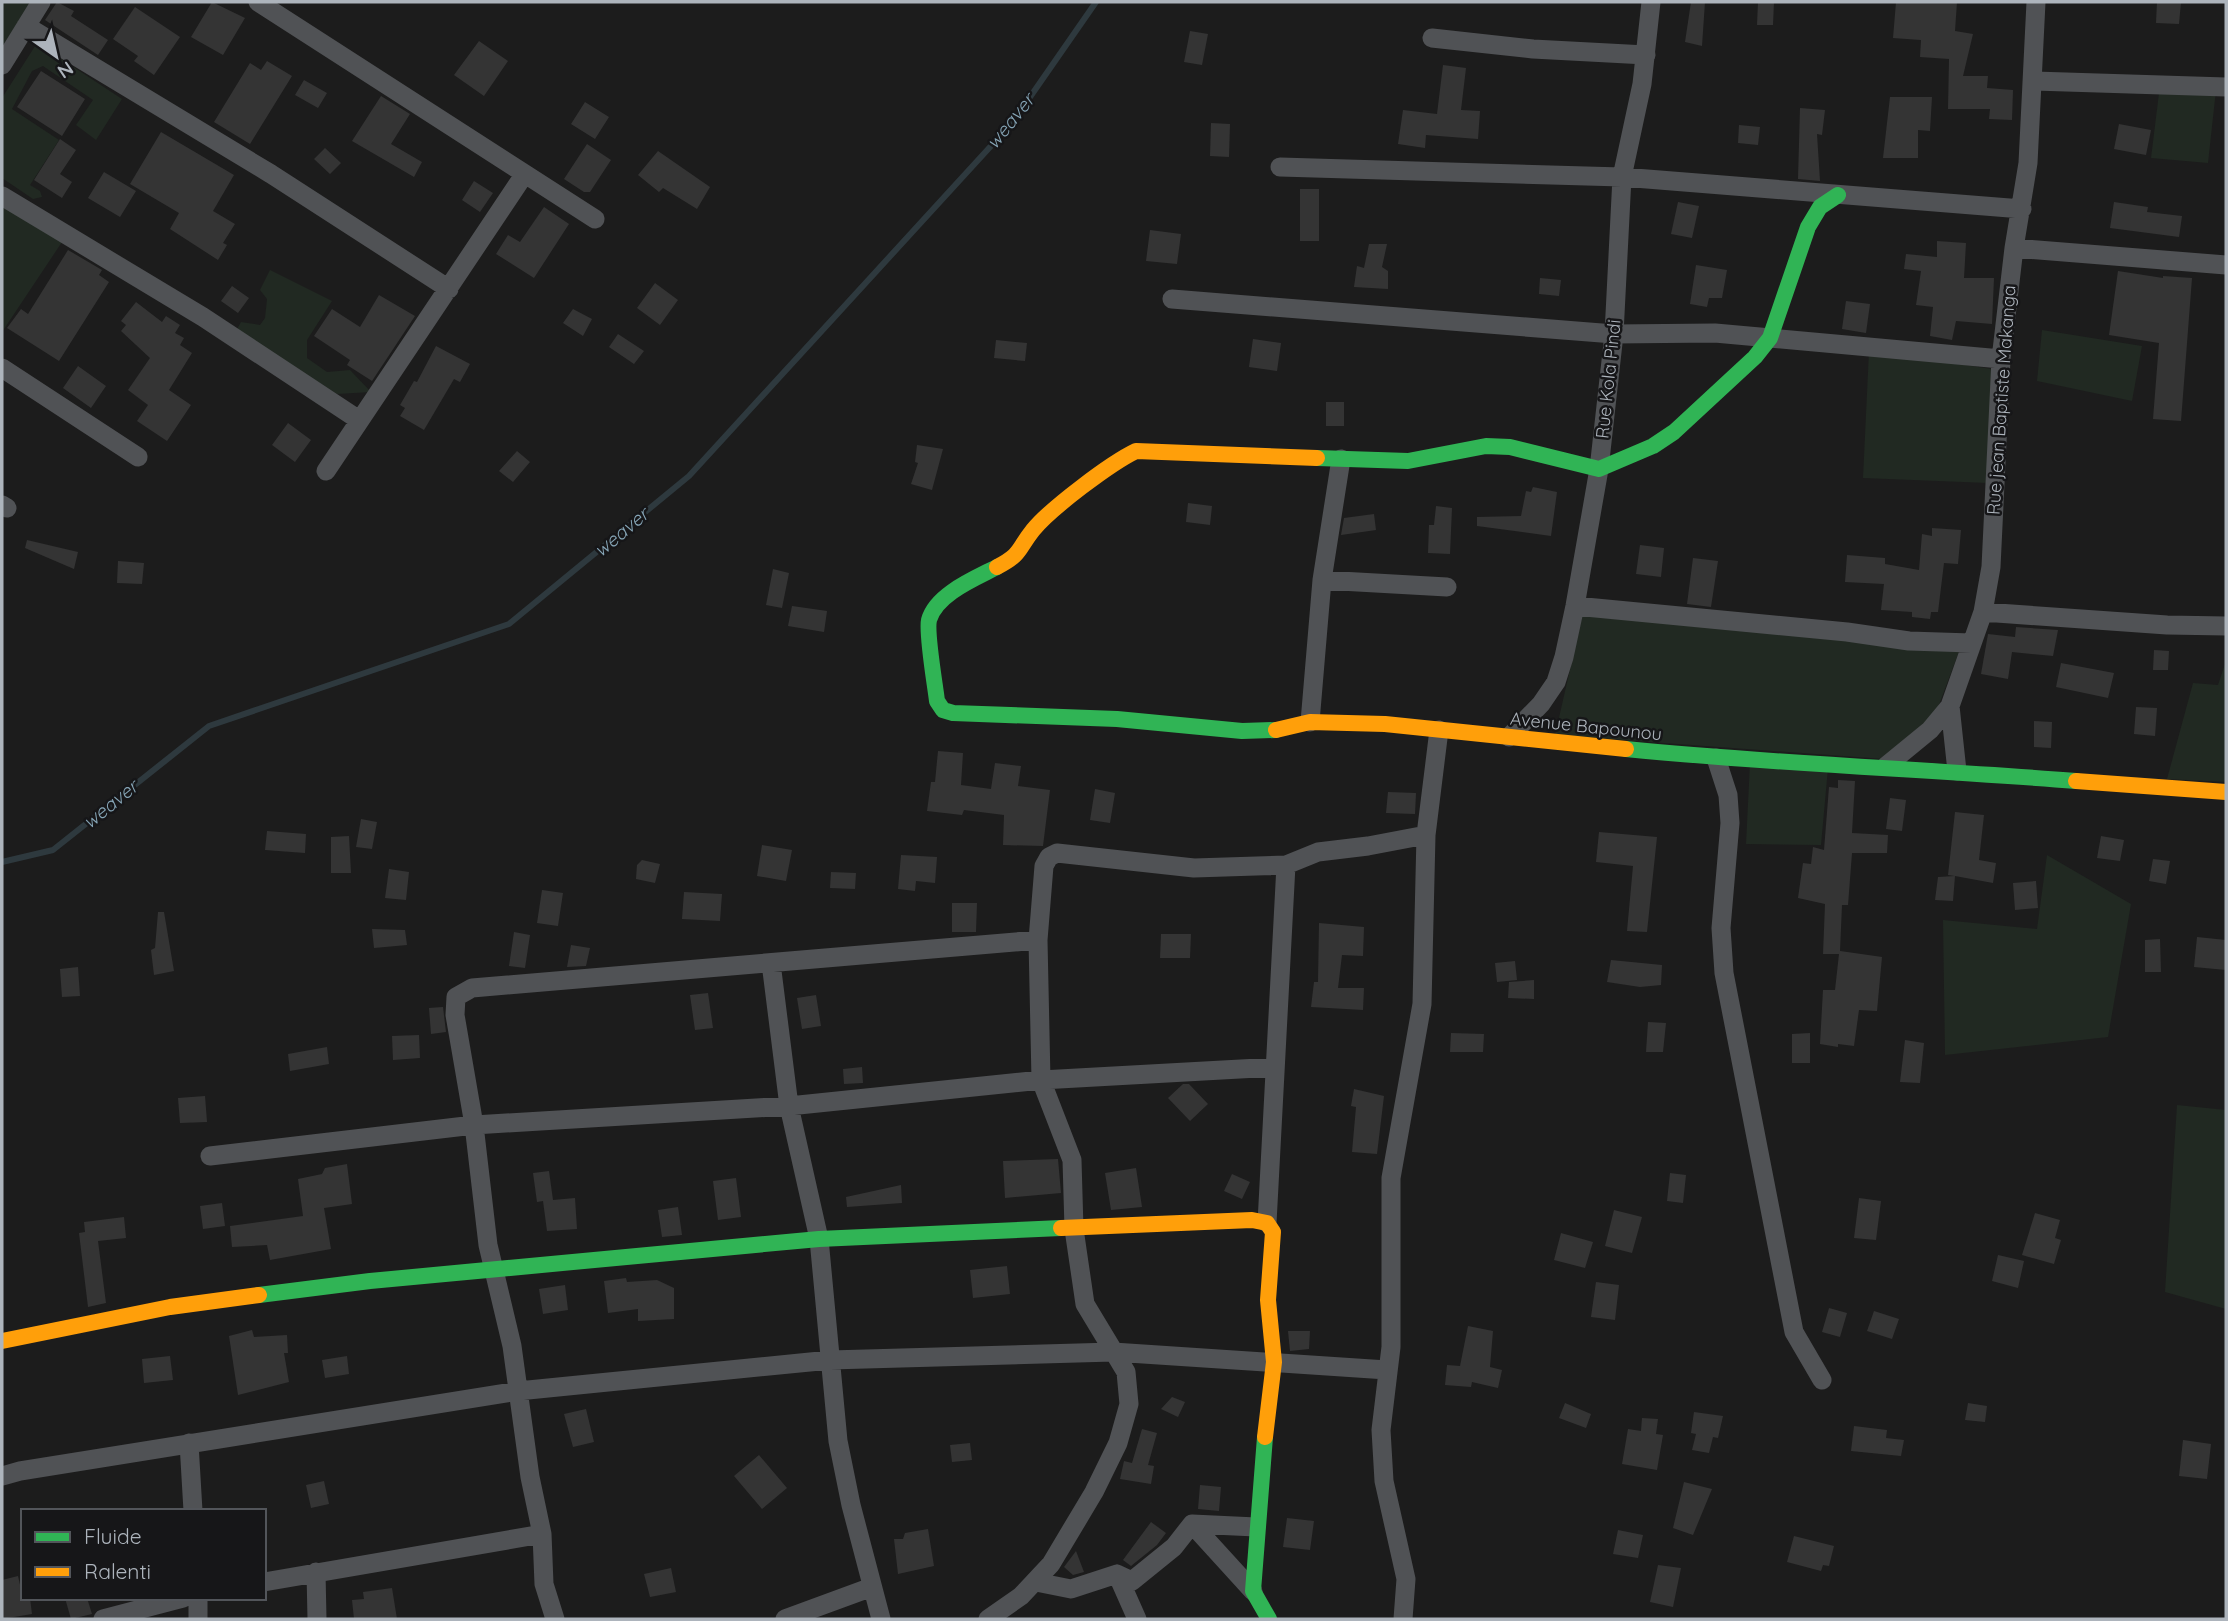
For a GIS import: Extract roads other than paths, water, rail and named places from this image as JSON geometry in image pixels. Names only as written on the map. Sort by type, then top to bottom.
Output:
[{"type":"street","points":[[2,65],[41,2]]},
{"type":"street","points":[[258,2],[595,219]]},
{"type":"street","name":"Rue Kola Pindi","points":[[1509,737],[1541,704],[1556,682],[1575,606],[1599,469],[1614,334],[1622,177],[1646,55],[1651,2]]},
{"type":"street","name":"Rue jean Baptiste Makanga","points":[[1886,766],[1930,730],[1950,706],[1983,612],[1991,566],[2001,359],[2014,248],[2022,209],[2034,81],[2036,2]]},
{"type":"street","points":[[26,26],[271,174],[449,289]]},
{"type":"street","points":[[1432,38],[1533,49],[1646,55]]},
{"type":"street","points":[[2034,81],[2226,87]]},
{"type":"street","points":[[1280,167],[1622,177],[2022,209]]},
{"type":"street","points":[[326,471],[524,175]]},
{"type":"street","points":[[1310,722],[1322,580],[1341,459],[1408,461],[1486,446],[1510,447],[1599,469],[1653,446],[1674,432],[1728,384],[1770,338],[1808,227],[1820,207],[1838,195]]},
{"type":"street","points":[[2,196],[202,317],[359,420]]},
{"type":"street","points":[[2014,248],[2226,265]]},
{"type":"street","points":[[1172,299],[1614,334],[1715,333],[2001,359]]},
{"type":"street","points":[[2,368],[138,457]]},
{"type":"street","name":"Avenue Bapounou","points":[[1341,459],[1136,451],[1115,461],[1034,529],[1017,556],[963,585],[940,603],[929,620],[937,701],[943,710],[1117,719],[1229,731],[1275,730],[1310,722],[1438,730],[1716,758],[1886,766],[2226,792]]},
{"type":"street","points":[[1322,580],[1447,587]]},
{"type":"street","points":[[1575,606],[1835,630],[1909,641],[1971,643]]},
{"type":"street","points":[[1983,612],[2167,625],[2226,626]]},
{"type":"street","points":[[1950,706],[1957,771]]},
{"type":"street","points":[[1403,1619],[1406,1579],[1383,1469],[1381,1430],[1391,1347],[1391,1178],[1422,1004],[1426,835],[1438,730]]},
{"type":"street","points":[[1716,758],[1728,794],[1730,823],[1721,928],[1724,973],[1794,1332],[1822,1380]]},
{"type":"street","points":[[988,1619],[1036,1582],[1094,1493],[1118,1443],[1129,1404],[1130,1386],[1126,1373],[1085,1304],[1074,1229],[1072,1160],[1041,1080],[1038,940],[1044,866],[1049,857],[1057,853],[1194,868],[1286,865],[1318,852],[1426,835]]},
{"type":"street","points":[[1253,1591],[1256,1527],[1274,1362],[1268,1300],[1273,1232],[1267,1223],[1286,865]]},
{"type":"street","points":[[555,1619],[544,1584],[542,1534],[530,1477],[518,1391],[488,1245],[474,1125],[455,1015],[454,1002],[460,992],[472,988],[1038,940]]},
{"type":"street","points":[[771,963],[789,1106],[820,1239],[838,1441],[850,1505],[881,1619]]},
{"type":"street","points":[[210,1156],[474,1125],[789,1106],[1041,1080],[1275,1067]]},
{"type":"street","points":[[2,1341],[248,1295],[820,1239],[1252,1220],[1267,1223]]},
{"type":"street","points":[[2,1476],[189,1443],[518,1391],[830,1360],[1113,1352],[1387,1370]]},
{"type":"street","points":[[189,1443],[193,1509]]},
{"type":"street","points":[[1192,1524],[1256,1527]]},
{"type":"street","points":[[1036,1582],[1071,1589],[1117,1574],[1132,1581],[1174,1547],[1192,1524]]},
{"type":"street","points":[[1192,1524],[1253,1591],[1269,1619]]},
{"type":"street","points":[[266,1581],[542,1534]]},
{"type":"street","points":[[316,1572],[317,1619]]},
{"type":"street","points":[[1117,1574],[1137,1619]]},
{"type":"street","points":[[785,1619],[872,1587]]},
{"type":"street","points":[[103,1619],[175,1600]]},
{"type":"street","points":[[198,1600],[198,1619]]},
{"type":"waterway","name":"weaver","points":[[2,862],[53,850],[209,726],[509,624],[689,476],[1012,123],[1096,2]]}]
